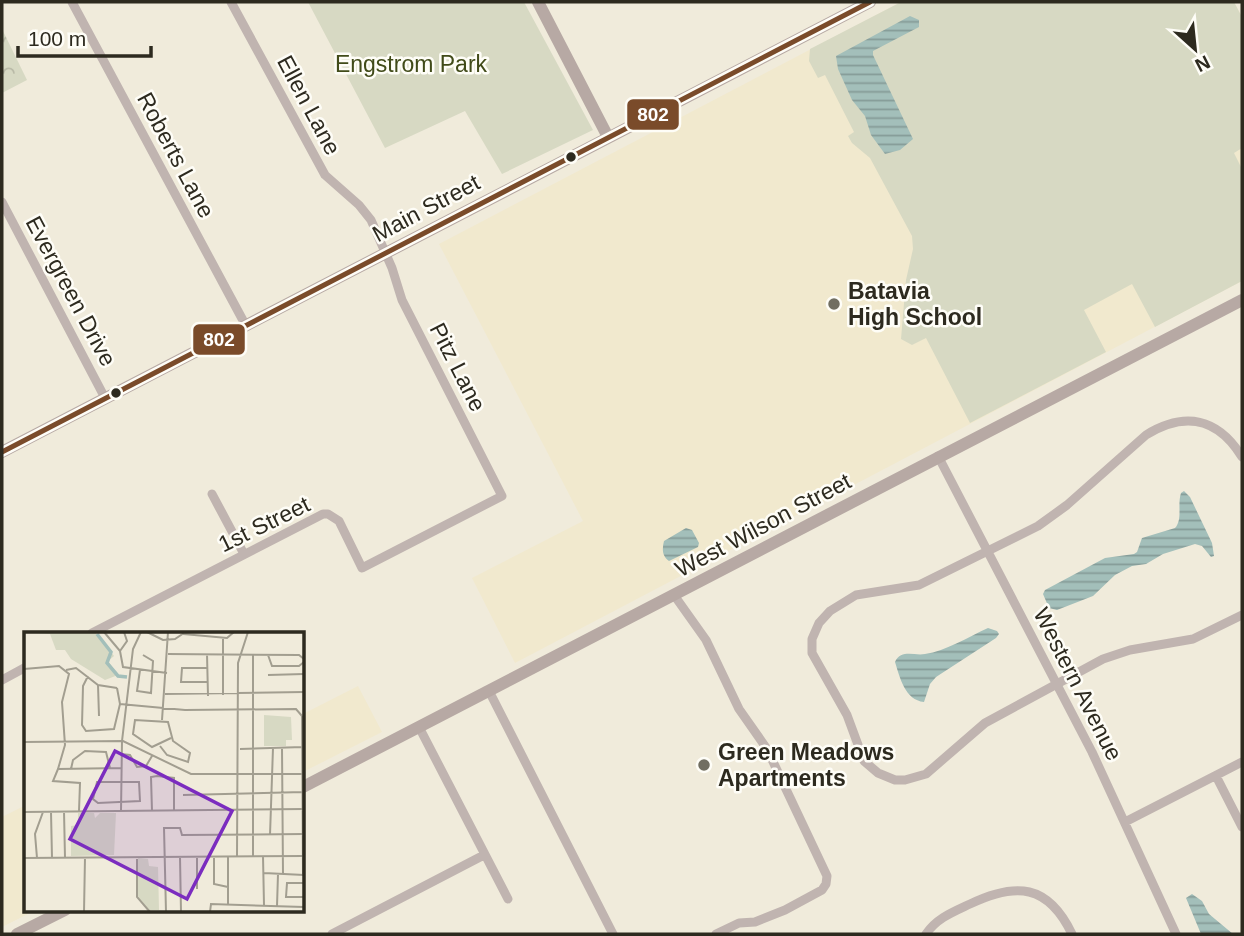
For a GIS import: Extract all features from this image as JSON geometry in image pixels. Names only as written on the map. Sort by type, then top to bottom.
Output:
[{"type":"main road","points":[[538,2],[608,137]]},
{"type":"main road","name":"Main Street","points":[[2,452],[870,2]]},
{"type":"main road","name":"West Wilson Street","points":[[304,786],[1242,300]]},
{"type":"main road","points":[[17,934],[61,912]]},
{"type":"street","name":"Roberts Lane","points":[[72,2],[246,326]]},
{"type":"street","name":"Ellen Lane","points":[[231,2],[325,175],[359,205],[371,220],[386,253]]},
{"type":"street","name":"Evergreen Drive","points":[[2,202],[105,398]]},
{"type":"street","name":"Pitz Lane","points":[[386,253],[402,300],[502,496]]},
{"type":"street","points":[[1242,457],[1227,437],[1207,424],[1185,421],[1161,426],[1146,435],[1053,516],[919,585],[856,595],[830,611],[819,623],[812,639],[812,653],[847,715],[864,761],[878,773],[895,780],[905,780],[926,774],[985,723],[1116,654],[1193,639],[1242,615]]},
{"type":"street","name":"Western Avenue","points":[[938,456],[1057,683],[1176,934]]},
{"type":"street","points":[[212,494],[244,554]]},
{"type":"street","name":"1st Street","points":[[94,632],[319,516],[328,514],[340,521],[362,568],[502,496]]},
{"type":"street","points":[[674,594],[706,640],[740,709],[767,749],[827,876],[822,890],[785,910],[755,922],[739,923],[716,934]]},
{"type":"street","points":[[2,680],[24,668]]},
{"type":"street","points":[[489,691],[613,934]]},
{"type":"street","points":[[419,727],[508,899]]},
{"type":"street","points":[[1125,822],[1242,762]]},
{"type":"street","points":[[1216,776],[1242,827]]},
{"type":"street","points":[[332,934],[484,855]]},
{"type":"street","points":[[926,934],[947,915],[996,892],[1014,889],[1046,900],[1060,914],[1072,934]]},
{"type":"shaded area","name":"Batavia High School","points":[[901,2],[1234,2],[1242,17],[1242,281],[515,663],[472,578],[583,521],[439,244]]},
{"type":"shaded area","points":[[358,686],[382,732],[304,771],[304,713]]},
{"type":"shaded area","points":[[24,806],[24,912],[32,912],[2,927],[2,817]]},
{"type":"green space","name":"Engstrom Park","points":[[308,2],[524,2],[593,130],[502,174],[465,111],[385,148]]},
{"type":"green space","points":[[901,2],[1234,2],[1242,17],[1242,148],[1234,153],[1242,169],[1242,281],[1155,327],[1132,284],[1084,310],[1106,352],[970,423],[926,338],[912,345],[901,339],[906,280],[913,249],[912,236],[870,158],[852,143],[848,136],[854,132],[825,75],[818,78],[809,61],[810,49]]},
{"type":"green space","points":[[2,29],[27,80],[2,93]]},
{"type":"water","points":[[910,16],[919,20],[919,27],[873,51],[913,139],[900,150],[885,154],[871,135],[865,116],[852,100],[838,69],[836,56]]},
{"type":"water","points":[[1184,491],[1190,497],[1212,543],[1214,556],[1211,557],[1202,546],[1195,544],[1163,554],[1146,564],[1132,566],[1115,575],[1093,596],[1057,610],[1049,608],[1043,594],[1045,590],[1105,558],[1134,554],[1142,538],[1175,528],[1179,520],[1181,493]]},
{"type":"water","points":[[686,528],[692,530],[699,543],[698,547],[669,561],[663,552],[664,541]]},
{"type":"water","points":[[988,628],[997,631],[999,634],[996,638],[936,677],[930,684],[924,702],[908,693],[895,662],[898,658],[904,654],[925,654],[941,650]]},
{"type":"water","points":[[1192,894],[1202,901],[1209,914],[1233,934],[1201,934],[1186,898]]},
{"type":"transit line","name":"802","points":[[2,452],[870,2]]},
{"type":"place","name":"Batavia High School","points":[[834,304]]},
{"type":"place","name":"Green Meadows Apartments","points":[[704,765]]}]
